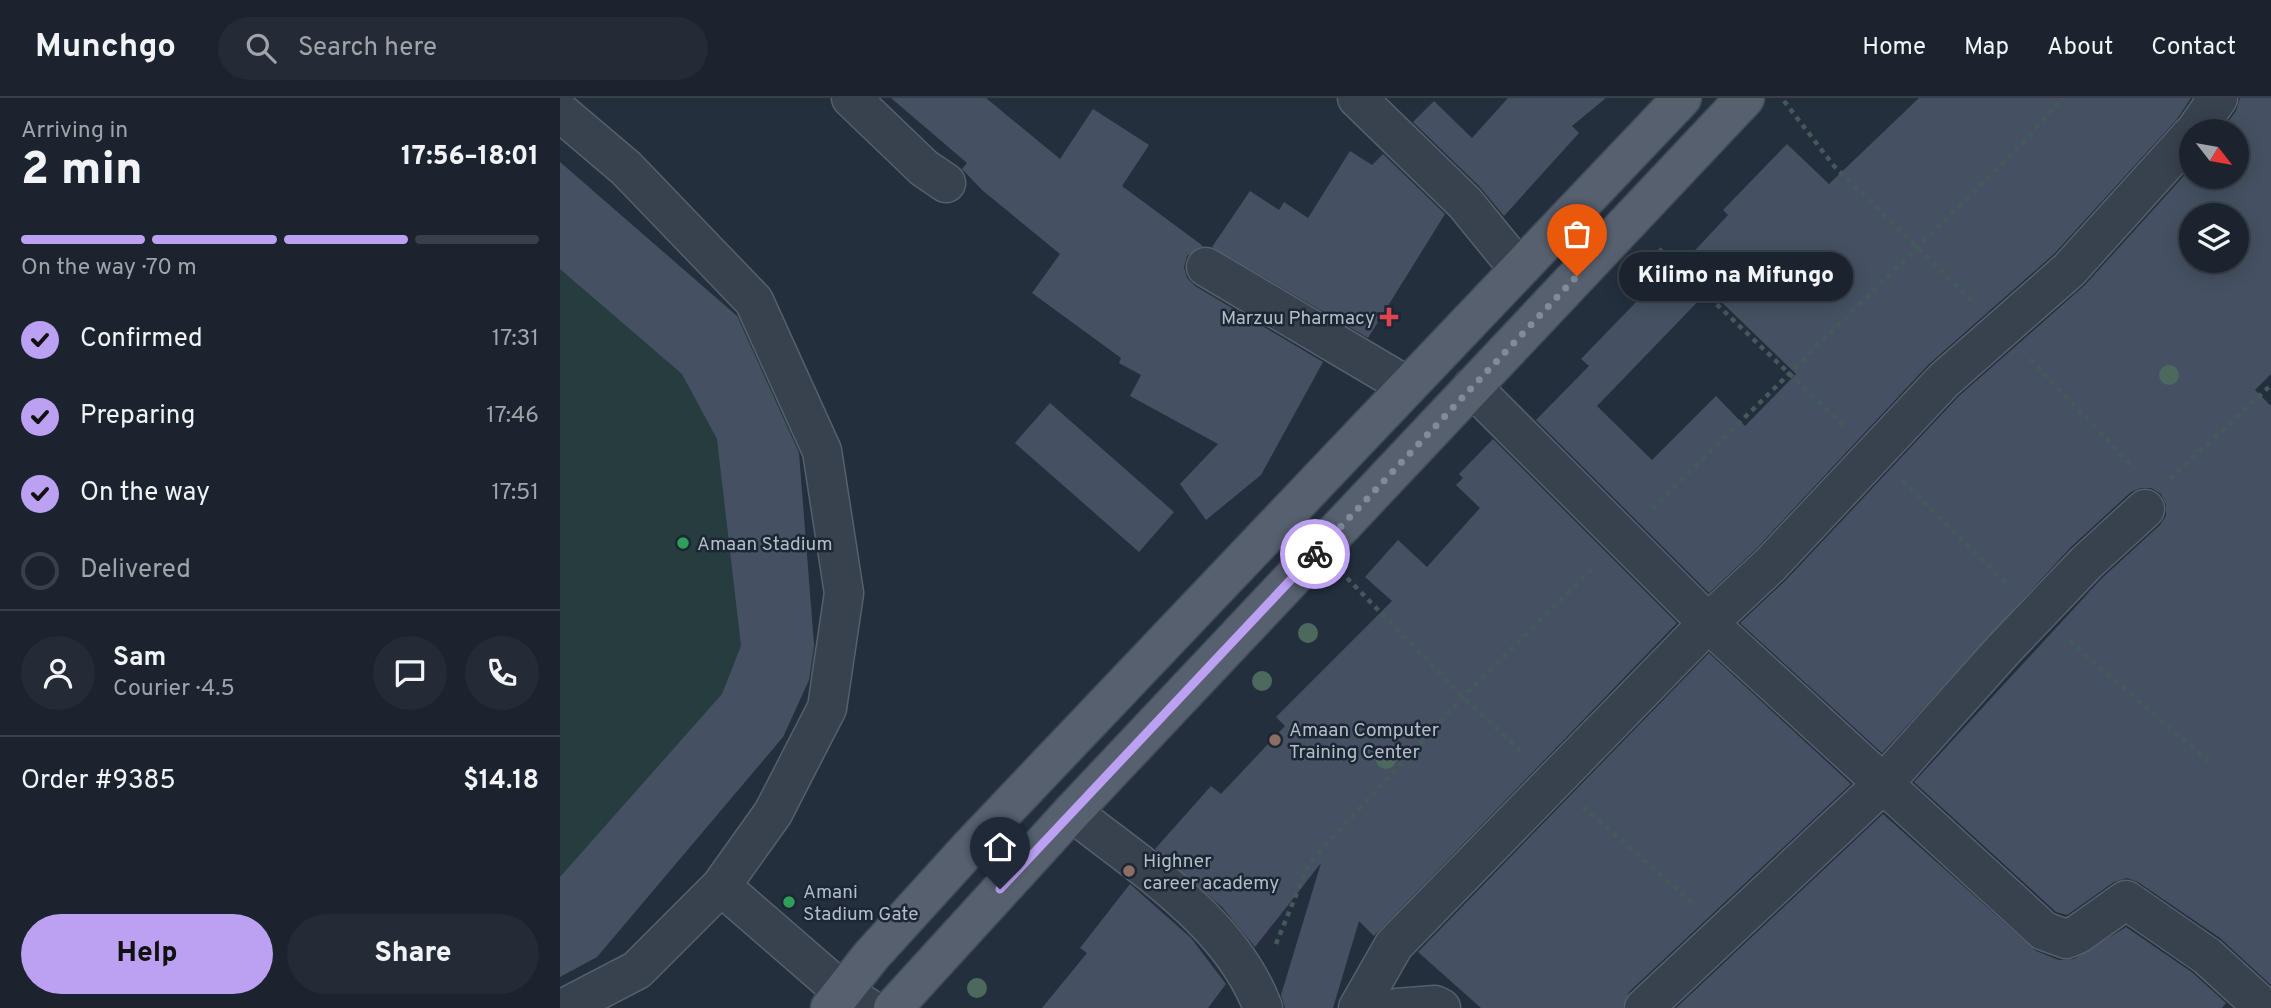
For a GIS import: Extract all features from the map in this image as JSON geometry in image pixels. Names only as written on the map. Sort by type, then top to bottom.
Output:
[{"type":"main road","points":[[847,1003],[870,956],[971,846],[1682,98]]},
{"type":"main road","points":[[893,1008],[1072,812],[1745,98]]},
{"type":"street","points":[[850,98],[924,168],[946,183]]},
{"type":"street","points":[[1357,98],[1465,202],[1518,268]]},
{"type":"street","points":[[2203,119],[2218,98]]},
{"type":"street","points":[[560,112],[626,168],[754,301],[822,451],[844,593],[827,708],[773,813],[721,886],[637,970],[564,1008]]},
{"type":"street","points":[[1358,1008],[1394,945],[1708,624],[1770,565],[1944,380],[2069,270],[2179,148]]},
{"type":"street","points":[[1206,267],[1407,386]]},
{"type":"street","points":[[1472,387],[1708,624],[2044,931],[2066,939],[2078,934],[2126,900],[2207,956],[2263,1006]]},
{"type":"street","points":[[1644,1008],[1884,783],[2038,614],[2155,496]]},
{"type":"street","points":[[1072,812],[1207,923],[1239,959],[1263,1008]]},
{"type":"street","points":[[721,886],[847,1003]]},
{"type":"street","points":[[1397,1008],[1435,1005],[1441,1008]]},
{"type":"path","points":[[1629,221],[2038,614],[2208,761]]},
{"type":"path","points":[[2155,496],[2271,385]]},
{"type":"path","points":[[1319,550],[1463,697],[1554,782],[1725,932]]},
{"type":"green space","name":"Amaan Stadium","points":[[560,162],[743,321],[796,421],[816,665],[783,737],[597,957],[560,977]]},
{"type":"building","points":[[891,98],[986,98],[1060,159],[1093,109],[1149,145],[1122,186],[1203,246],[1187,256],[1184,267],[1187,278],[1195,286],[1323,362],[1261,475],[1206,520],[1180,484],[1218,444],[1130,396],[1141,375],[1119,363],[1121,358],[1032,293],[1060,254],[982,190],[962,169],[967,163]]},
{"type":"building","points":[[1508,98],[1606,98],[1572,126],[1579,133],[1504,216],[1480,187],[1413,122],[1434,101],[1472,138]]},
{"type":"building","points":[[1919,98],[2191,98],[2177,119],[2054,254],[1928,365],[1755,550],[1709,593],[1536,420],[1589,366],[1581,359],[1668,269],[1673,274],[1728,215],[1723,210],[1787,144],[1829,184]],"holes":[[[1709,290],[1796,374],[1745,426],[1716,396],[1652,460],[1597,406]]]},
{"type":"building","points":[[2240,98],[2271,98],[2271,374],[2255,390],[2271,406],[2271,985],[2220,938],[2138,882],[2127,878],[2114,882],[2067,915],[2056,912],[1914,782],[2101,579],[2160,525],[2166,516],[2166,505],[2161,494],[2151,488],[2131,492],[2071,547],[1882,753],[1740,623],[1786,580],[1959,396],[2085,285],[2179,181],[2179,189],[2249,189],[2249,119],[2230,119]]},
{"type":"building","points":[[1350,151],[1372,165],[1383,154],[1445,214],[1368,338],[1212,247],[1250,191],[1279,210],[1284,202],[1308,218]]},
{"type":"building","points":[[560,162],[737,316],[799,453],[814,645],[809,680],[783,737],[597,957],[560,977],[560,877],[722,694],[741,646],[717,439],[682,374],[560,269]]},
{"type":"building","points":[[1050,403],[1174,512],[1139,552],[1015,443]]},
{"type":"building","points":[[1493,439],[1677,623],[1374,936],[1359,921],[1333,1008],[1285,1008],[1281,995],[1321,863],[1255,947],[1222,907],[1155,849],[1211,786],[1221,794],[1285,726],[1276,717],[1392,601],[1365,577],[1398,540],[1427,567],[1480,508],[1456,485],[1463,478],[1459,474]]},
{"type":"building","points":[[1709,653],[1851,784],[1629,992],[1623,1008],[1481,1008],[1418,952]]},
{"type":"building","points":[[1883,814],[2036,951],[2059,960],[2074,959],[2126,927],[2193,973],[2226,1003],[2222,1008],[1676,1008]]},
{"type":"building","points":[[1130,884],[1191,938],[1226,984],[1208,1008],[1042,1008],[1087,953],[1080,948]]},
{"type":"way so far","points":[[1315,554],[1577,276]]},
{"type":"place","name":"Kilimo na Mifungo","points":[[1577,276]]},
{"type":"place","name":"Marzuu Pharmacy","points":[[1389,317]]},
{"type":"place","name":"Amaan Stadium","points":[[683,543]]},
{"type":"place","name":"Amaan Computer Training Center","points":[[1275,740]]},
{"type":"place","name":"Highner career academy","points":[[1129,871]]},
{"type":"place","name":"Amani Stadium Gate","points":[[789,902]]},
{"type":"route","points":[[1000,889],[1315,554]]}]
